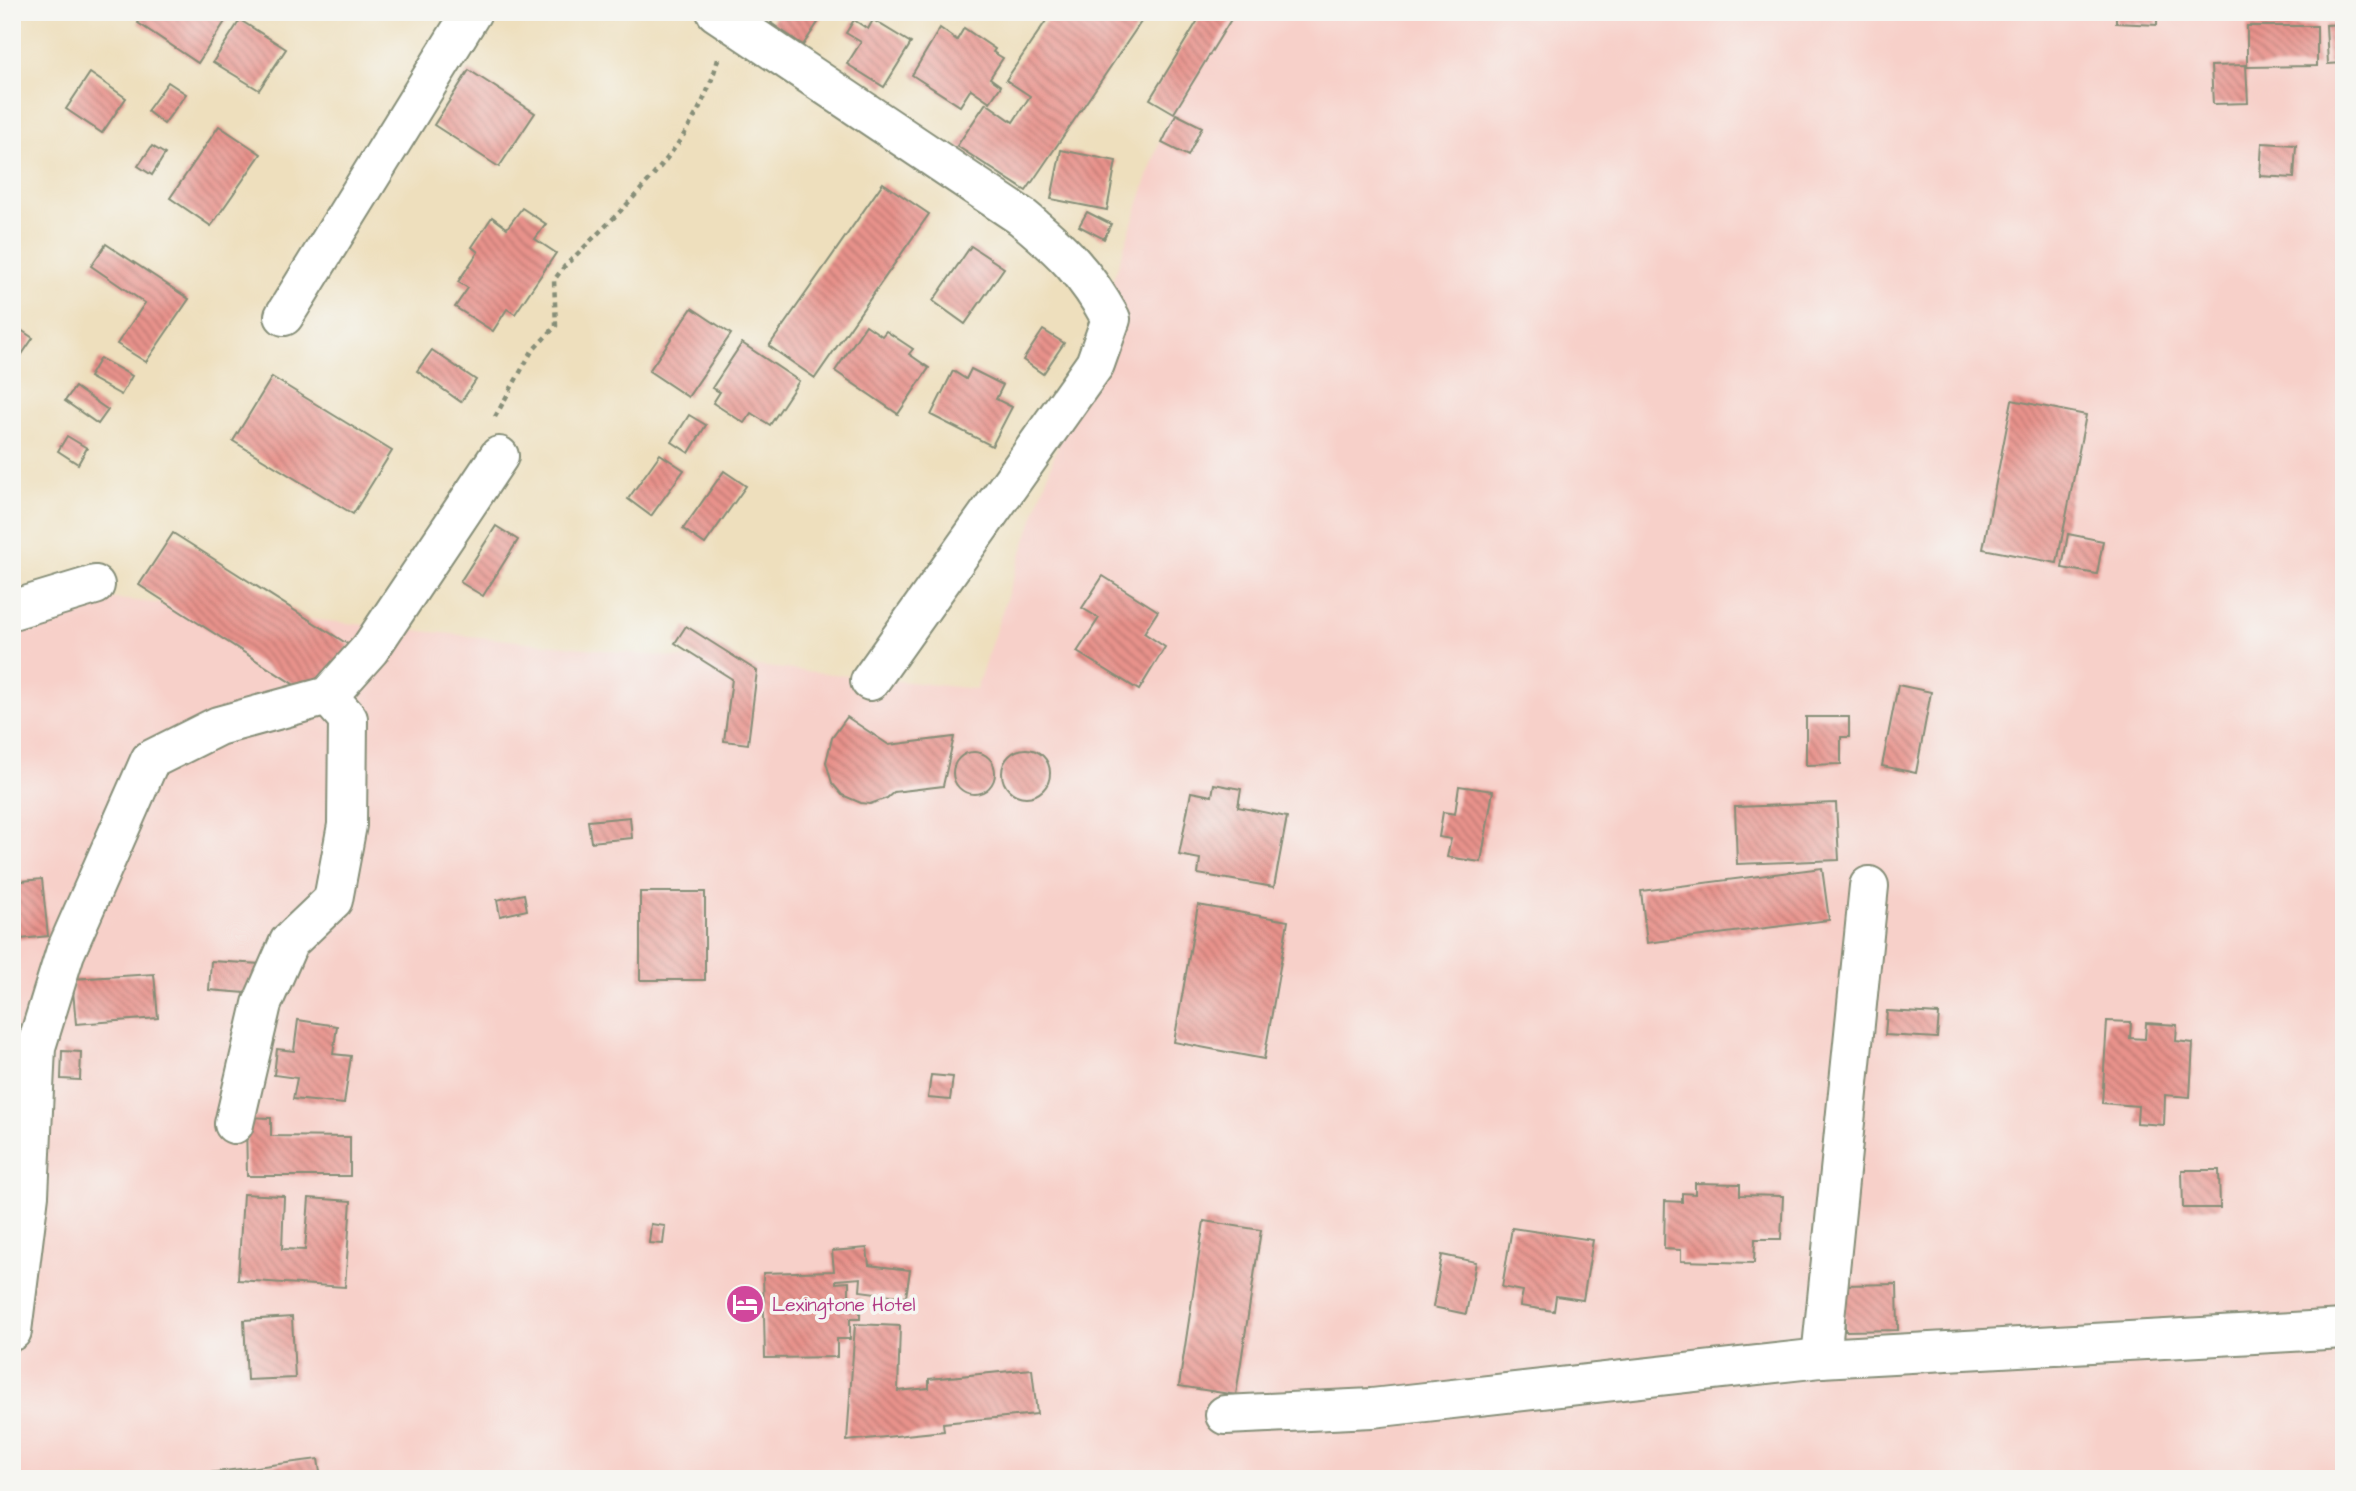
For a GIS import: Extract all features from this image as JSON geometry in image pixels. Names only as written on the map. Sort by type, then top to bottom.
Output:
[{"type":"street","points":[[284,316],[472,12]]},
{"type":"street","points":[[722,16],[1022,217],[1062,250],[1094,287],[1111,319],[1094,364],[870,681]]},
{"type":"street","points":[[12,1331],[29,1195],[36,1047],[65,953],[150,760],[218,726],[328,696],[370,649],[495,440]]},
{"type":"street","points":[[12,610],[94,585]]},
{"type":"street","points":[[234,1124],[262,1004],[289,942],[333,900],[347,825],[348,719],[328,696]]},
{"type":"street","points":[[1821,1359],[1869,886]]},
{"type":"street","points":[[1225,1415],[1373,1408],[1821,1359],[2344,1329]]},
{"type":"path","points":[[495,440],[500,404],[532,351],[556,326],[554,280],[656,173],[695,117],[717,64],[722,16]]},
{"type":"shaded area","points":[[1203,12],[2344,12],[2344,1479],[12,1479],[12,588],[976,689]]},
{"type":"building","points":[[145,12],[230,14],[198,63],[138,23]]},
{"type":"building","points":[[778,12],[825,12],[803,45],[771,23]]},
{"type":"building","points":[[1052,12],[1139,12],[1145,16],[1026,191],[957,146],[986,103],[1013,122],[1030,96],[1006,80]]},
{"type":"building","points":[[1203,12],[1226,12],[1233,16],[1174,113],[1150,99]]},
{"type":"building","points":[[2116,12],[2157,12],[2157,25],[2116,23]]},
{"type":"building","points":[[240,20],[286,49],[259,90],[213,62]]},
{"type":"building","points":[[854,20],[868,29],[873,20],[911,43],[884,87],[847,64],[861,42],[846,33]]},
{"type":"building","points":[[2344,24],[2344,63],[2328,64],[2326,25]]},
{"type":"building","points":[[2247,26],[2317,26],[2317,66],[2247,67]]},
{"type":"building","points":[[940,28],[957,40],[964,28],[995,49],[993,52],[1003,58],[990,78],[1001,86],[990,102],[971,89],[960,106],[912,75]]},
{"type":"building","points":[[2246,65],[2248,103],[2213,104],[2211,66]]},
{"type":"building","points":[[469,70],[535,113],[499,167],[434,125]]},
{"type":"building","points":[[90,73],[126,98],[102,133],[66,109]]},
{"type":"building","points":[[168,82],[186,94],[164,124],[147,111]]},
{"type":"building","points":[[1176,114],[1202,127],[1188,156],[1162,143]]},
{"type":"building","points":[[219,126],[261,154],[211,226],[170,198]]},
{"type":"building","points":[[2262,143],[2296,145],[2294,178],[2260,176]]},
{"type":"building","points":[[152,146],[165,154],[152,175],[138,166]]},
{"type":"building","points":[[1061,150],[1116,161],[1107,210],[1051,199]]},
{"type":"building","points":[[883,183],[929,214],[815,378],[769,346]]},
{"type":"building","points":[[522,208],[546,224],[535,239],[556,253],[515,314],[507,309],[493,331],[455,307],[468,288],[458,282],[478,252],[472,247],[492,217],[507,228]]},
{"type":"building","points":[[1087,212],[1111,224],[1104,239],[1079,226]]},
{"type":"building","points":[[106,244],[189,299],[146,362],[117,344],[145,303],[91,266]]},
{"type":"building","points":[[971,246],[1004,268],[965,324],[933,301]]},
{"type":"building","points":[[692,308],[731,334],[688,397],[649,371]]},
{"type":"building","points":[[12,324],[33,338],[12,369]]},
{"type":"building","points":[[866,325],[882,336],[886,331],[913,349],[909,354],[929,368],[898,414],[835,371]]},
{"type":"building","points":[[1043,330],[1064,343],[1043,374],[1023,360]]},
{"type":"building","points":[[742,343],[799,381],[770,425],[751,413],[744,423],[713,403],[720,392],[712,388]]},
{"type":"building","points":[[432,350],[476,380],[461,402],[417,371]]},
{"type":"building","points":[[100,358],[132,376],[121,395],[89,377]]},
{"type":"building","points":[[971,369],[1003,385],[996,399],[1012,407],[992,446],[931,415],[953,371],[966,379]]},
{"type":"building","points":[[272,377],[392,451],[353,514],[233,441]]},
{"type":"building","points":[[75,387],[108,410],[98,424],[65,401]]},
{"type":"building","points":[[2012,400],[2086,415],[2057,563],[1983,549]]},
{"type":"building","points":[[689,415],[706,425],[689,453],[672,442]]},
{"type":"building","points":[[67,436],[87,448],[78,464],[58,451]]},
{"type":"building","points":[[660,454],[684,470],[651,516],[628,499]]},
{"type":"building","points":[[724,471],[746,486],[705,544],[683,529]]},
{"type":"building","points":[[496,526],[518,540],[483,596],[460,582]]},
{"type":"building","points":[[173,533],[349,645],[315,698],[139,585]]},
{"type":"building","points":[[2068,534],[2103,541],[2097,574],[2062,568]]},
{"type":"building","points":[[1103,576],[1158,611],[1144,633],[1165,647],[1139,690],[1077,652],[1099,618],[1082,608]]},
{"type":"building","points":[[686,626],[757,671],[748,744],[724,741],[732,679],[675,643]]},
{"type":"building","points":[[1898,685],[1931,692],[1916,773],[1882,766]]},
{"type":"building","points":[[847,717],[889,745],[954,737],[943,786],[894,792],[887,798],[870,804],[842,795],[832,783],[826,762],[832,738]]},
{"type":"building","points":[[1806,717],[1849,717],[1849,737],[1841,737],[1841,764],[1806,765]]},
{"type":"building","points":[[1026,749],[1043,756],[1050,773],[1043,790],[1026,797],[1009,790],[1002,773],[1009,756]]},
{"type":"building","points":[[974,752],[989,758],[995,773],[989,788],[974,794],[959,788],[953,773],[959,758]]},
{"type":"building","points":[[1214,784],[1241,789],[1238,807],[1287,817],[1274,887],[1198,874],[1200,859],[1179,855],[1191,792],[1212,796]]},
{"type":"building","points":[[1459,786],[1493,791],[1481,862],[1447,857],[1451,839],[1439,837],[1443,812],[1455,814]]},
{"type":"building","points":[[1836,803],[1839,860],[1737,864],[1735,807]]},
{"type":"building","points":[[630,817],[632,838],[591,842],[588,821]]},
{"type":"building","points":[[1822,868],[1829,920],[1647,943],[1641,891]]},
{"type":"building","points":[[42,879],[48,936],[12,940],[12,882]]},
{"type":"building","points":[[640,892],[705,892],[705,980],[640,980]]},
{"type":"building","points":[[524,894],[527,910],[500,916],[497,900]]},
{"type":"building","points":[[1198,905],[1288,921],[1264,1059],[1174,1042]]},
{"type":"building","points":[[211,961],[261,964],[258,994],[209,990]]},
{"type":"building","points":[[154,974],[158,1018],[76,1024],[72,979]]},
{"type":"building","points":[[1887,1011],[1939,1014],[1937,1038],[1885,1035]]},
{"type":"building","points":[[298,1020],[337,1026],[333,1054],[351,1056],[344,1104],[293,1099],[297,1078],[274,1075],[277,1049],[294,1051]]},
{"type":"building","points":[[2107,1021],[2131,1022],[2130,1038],[2145,1039],[2146,1023],[2177,1025],[2176,1041],[2193,1043],[2190,1097],[2165,1095],[2164,1125],[2137,1123],[2138,1106],[2102,1103]]},
{"type":"building","points":[[62,1051],[81,1052],[80,1080],[61,1079]]},
{"type":"building","points":[[931,1075],[953,1077],[950,1100],[928,1098]]},
{"type":"building","points":[[246,1117],[271,1118],[271,1136],[350,1137],[350,1176],[247,1176]]},
{"type":"building","points":[[2182,1170],[2219,1170],[2220,1208],[2183,1208]]},
{"type":"building","points":[[1695,1183],[1740,1184],[1740,1195],[1783,1196],[1781,1239],[1755,1239],[1754,1263],[1681,1261],[1681,1250],[1664,1249],[1665,1201],[1682,1202],[1682,1193],[1695,1194]]},
{"type":"building","points":[[243,1194],[284,1196],[282,1249],[305,1250],[309,1198],[351,1201],[345,1287],[238,1280]]},
{"type":"building","points":[[1204,1221],[1261,1230],[1236,1395],[1179,1386]]},
{"type":"building","points":[[651,1224],[665,1226],[663,1244],[649,1243]]},
{"type":"building","points":[[1512,1228],[1593,1240],[1583,1300],[1556,1296],[1554,1311],[1520,1306],[1523,1291],[1502,1287]]},
{"type":"building","points":[[867,1248],[869,1265],[910,1270],[906,1297],[860,1291],[861,1278],[836,1280],[836,1283],[849,1282],[849,1299],[860,1298],[860,1319],[850,1319],[850,1339],[837,1339],[837,1357],[765,1358],[763,1273],[834,1271],[832,1251]]},
{"type":"building","points":[[1442,1255],[1476,1262],[1466,1314],[1433,1307]]},
{"type":"building","points":[[1897,1284],[1898,1330],[1845,1331],[1844,1285]]},
{"type":"building","points":[[292,1317],[295,1378],[247,1380],[244,1320]]},
{"type":"building","points":[[855,1324],[900,1326],[898,1391],[929,1388],[929,1379],[1032,1369],[1037,1414],[943,1423],[944,1431],[847,1441]]},
{"type":"building","points":[[318,1459],[321,1479],[201,1479],[201,1474]]},
{"type":"place","name":"Lexingtone Hotel","points":[[745,1304]]}]
